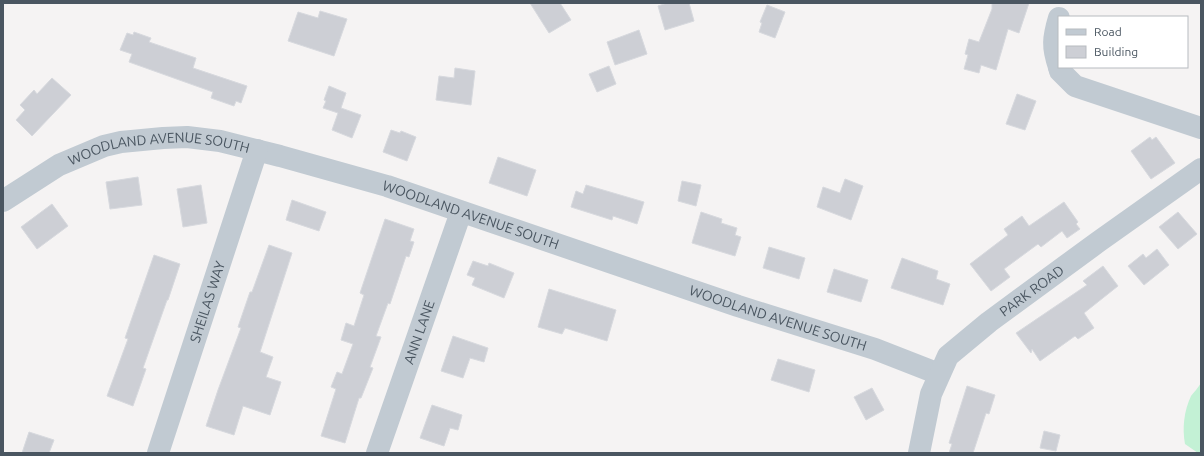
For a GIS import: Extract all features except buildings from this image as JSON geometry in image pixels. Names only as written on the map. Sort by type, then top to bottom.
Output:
[{"type":"street","points":[[1059,16],[1065,3]]},
{"type":"street","points":[[1058,20],[1054,33],[1054,53],[1058,64]]},
{"type":"street","points":[[1059,68],[1060,71],[1075,86],[1201,128]]},
{"type":"street","name":"WOODLAND AVENUE SOUTH","points":[[3,201],[59,165],[104,146],[141,139],[187,137],[220,141],[352,176],[738,306],[874,349],[940,374]]},
{"type":"street","name":"SHEILAS WAY","points":[[158,453],[257,150]]},
{"type":"street","name":"PARK ROAD","points":[[919,453],[931,394],[948,356],[989,322],[1201,169]]},
{"type":"street","name":"ANN LANE","points":[[377,453],[461,212]]},
{"type":"green space","points":[[1201,383],[1201,453],[1198,453],[1185,444],[1184,426],[1185,414],[1191,396]]}]
